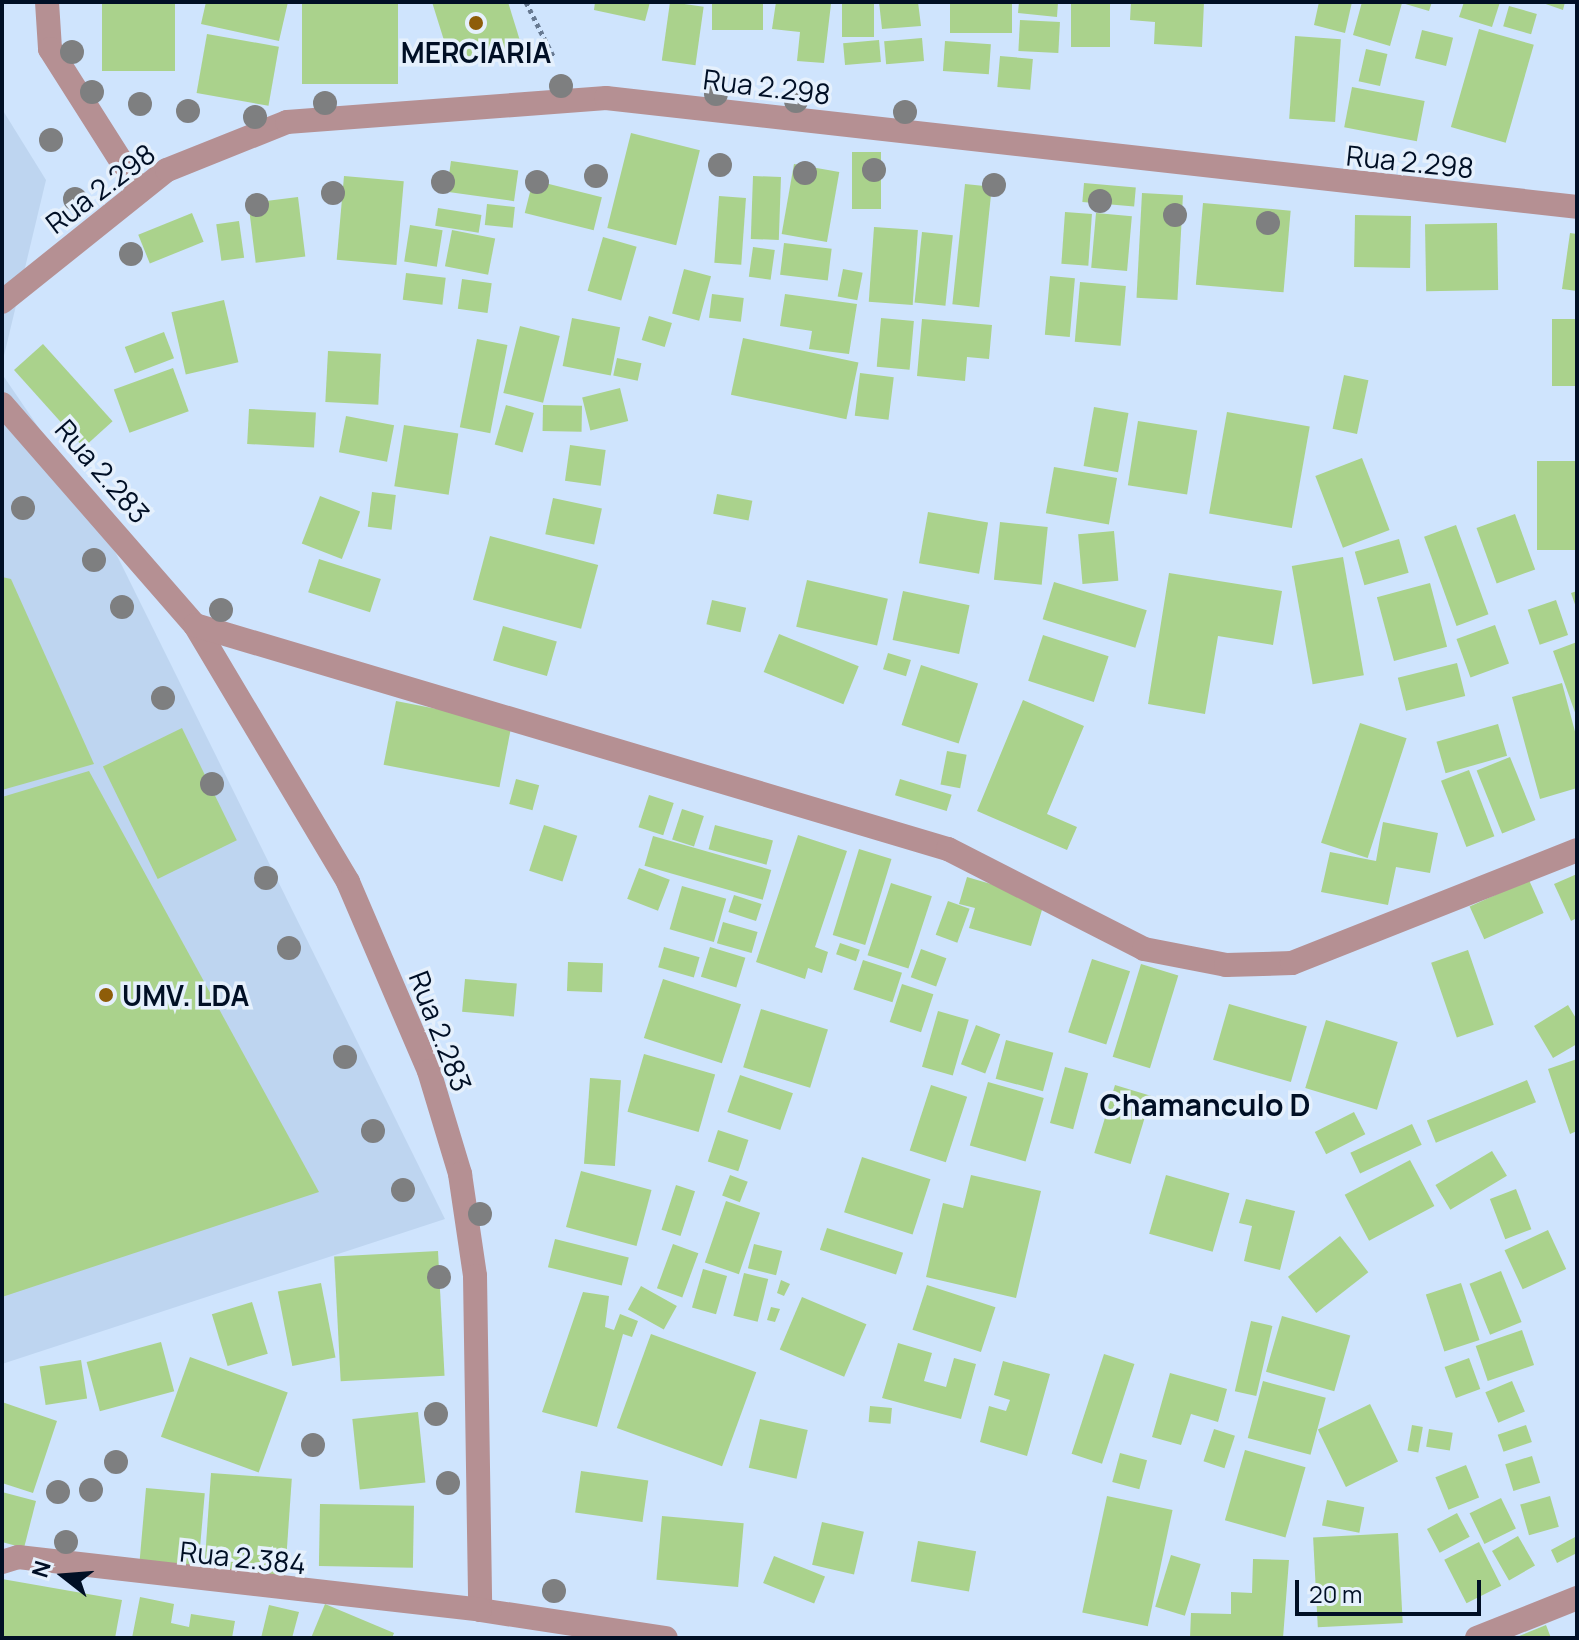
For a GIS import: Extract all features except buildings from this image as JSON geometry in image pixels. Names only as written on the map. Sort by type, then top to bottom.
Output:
[{"type":"street","points":[[47,2],[50,49],[140,191]]},
{"type":"street","name":"Rua 2.298","points":[[2,302],[167,170],[287,122],[606,98],[1577,207]]},
{"type":"street","name":"Rua 2.283","points":[[2,404],[195,625],[348,882],[429,1071],[460,1174],[475,1276],[480,1610]]},
{"type":"street","points":[[195,625],[948,849],[1144,949],[1226,965],[1292,963],[1577,850]]},
{"type":"street","name":"Rua 2.384","points":[[2,1562],[18,1557],[480,1610]]},
{"type":"street","points":[[1477,1638],[1577,1598]]},
{"type":"street","points":[[480,1610],[666,1638]]},
{"type":"path","points":[[526,2],[577,101]]},
{"type":"shaded area","points":[[2,109],[46,180],[2,364]]},
{"type":"shaded area","points":[[2,374],[93,507],[445,1219],[2,1364]]},
{"type":"place","name":"MERCIARIA","points":[[476,23]]},
{"type":"place","name":"UMV. LDA","points":[[106,995]]},
{"type":"district","name":"Chamanculo D","points":[[1205,1105]]}]
